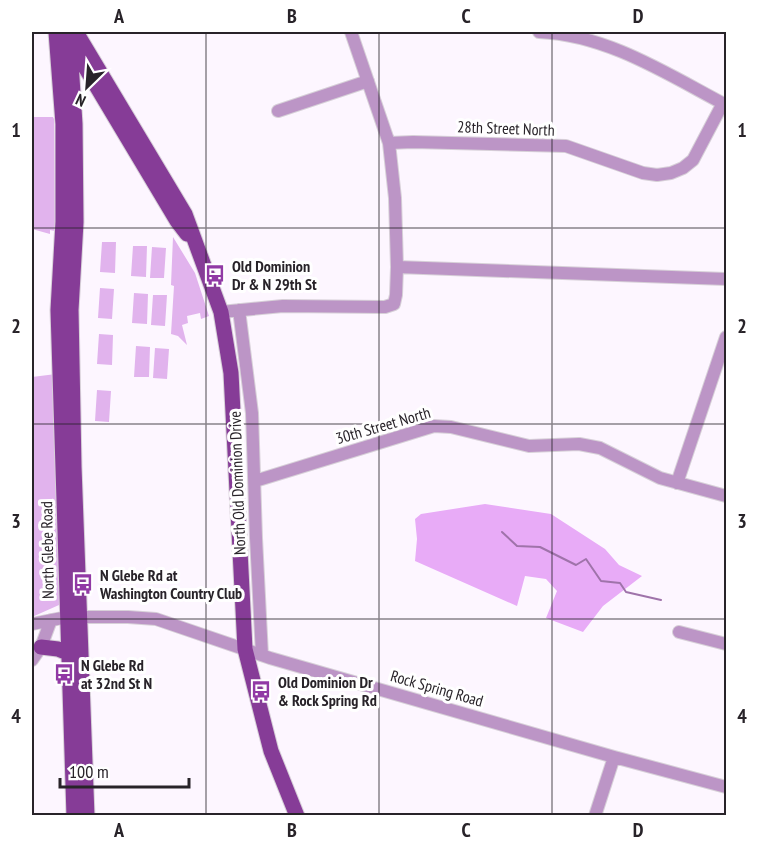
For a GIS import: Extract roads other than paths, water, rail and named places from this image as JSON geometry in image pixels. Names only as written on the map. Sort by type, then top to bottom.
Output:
[{"type":"main road","points":[[44,32],[61,86]]},
{"type":"main road","name":"North Glebe Road","points":[[56,32],[61,86],[63,222],[58,310],[73,617],[87,816]]},
{"type":"main road","points":[[90,32],[99,58],[99,71]]},
{"type":"main road","points":[[70,34],[99,71],[176,197],[185,214],[221,312],[231,373],[245,649],[272,751],[297,816]]},
{"type":"main road","points":[[70,34],[177,221],[194,243]]},
{"type":"main road","name":"North Glebe Road","points":[[70,34],[75,124],[76,222],[71,310],[73,617],[68,653],[74,816]]},
{"type":"main road","points":[[36,653],[58,649],[68,653]]},
{"type":"street","points":[[221,312],[283,306],[385,307],[394,304],[397,267],[389,143],[351,32]]},
{"type":"street","points":[[358,51],[357,39],[360,32]]},
{"type":"street","points":[[539,32],[584,37],[615,47],[725,104]]},
{"type":"street","points":[[278,111],[368,81]]},
{"type":"street","name":"28th Street North","points":[[389,143],[566,146],[643,173],[664,174],[683,168],[693,160],[725,104]]},
{"type":"street","points":[[397,267],[726,279]]},
{"type":"street","name":"North Old Dominion Drive","points":[[239,310],[251,401],[262,655]]},
{"type":"street","points":[[677,483],[726,337]]},
{"type":"street","name":"30th Street North","points":[[255,481],[434,426],[451,427],[529,446],[579,444],[600,448],[660,478],[726,496]]},
{"type":"street","name":"Rock Spring Road","points":[[32,624],[73,617],[156,619],[262,655],[726,787]]},
{"type":"street","points":[[36,653],[51,620]]},
{"type":"street","points":[[679,632],[726,644]]},
{"type":"street","points":[[595,816],[614,757]]},
{"type":"waterway","points":[[502,532],[517,546],[540,547],[576,565],[586,559],[601,581],[620,583],[626,592],[661,600]]},
{"type":"place","name":"Old Dominion Dr & N 29th St","points":[[215,275]]},
{"type":"place","name":"N Glebe Rd at Washington Country Club","points":[[83,584]]},
{"type":"place","name":"N Glebe Rd at 32nd St N","points":[[64,674]]},
{"type":"place","name":"Old Dominion Dr & Rock Spring Rd","points":[[261,691]]}]
